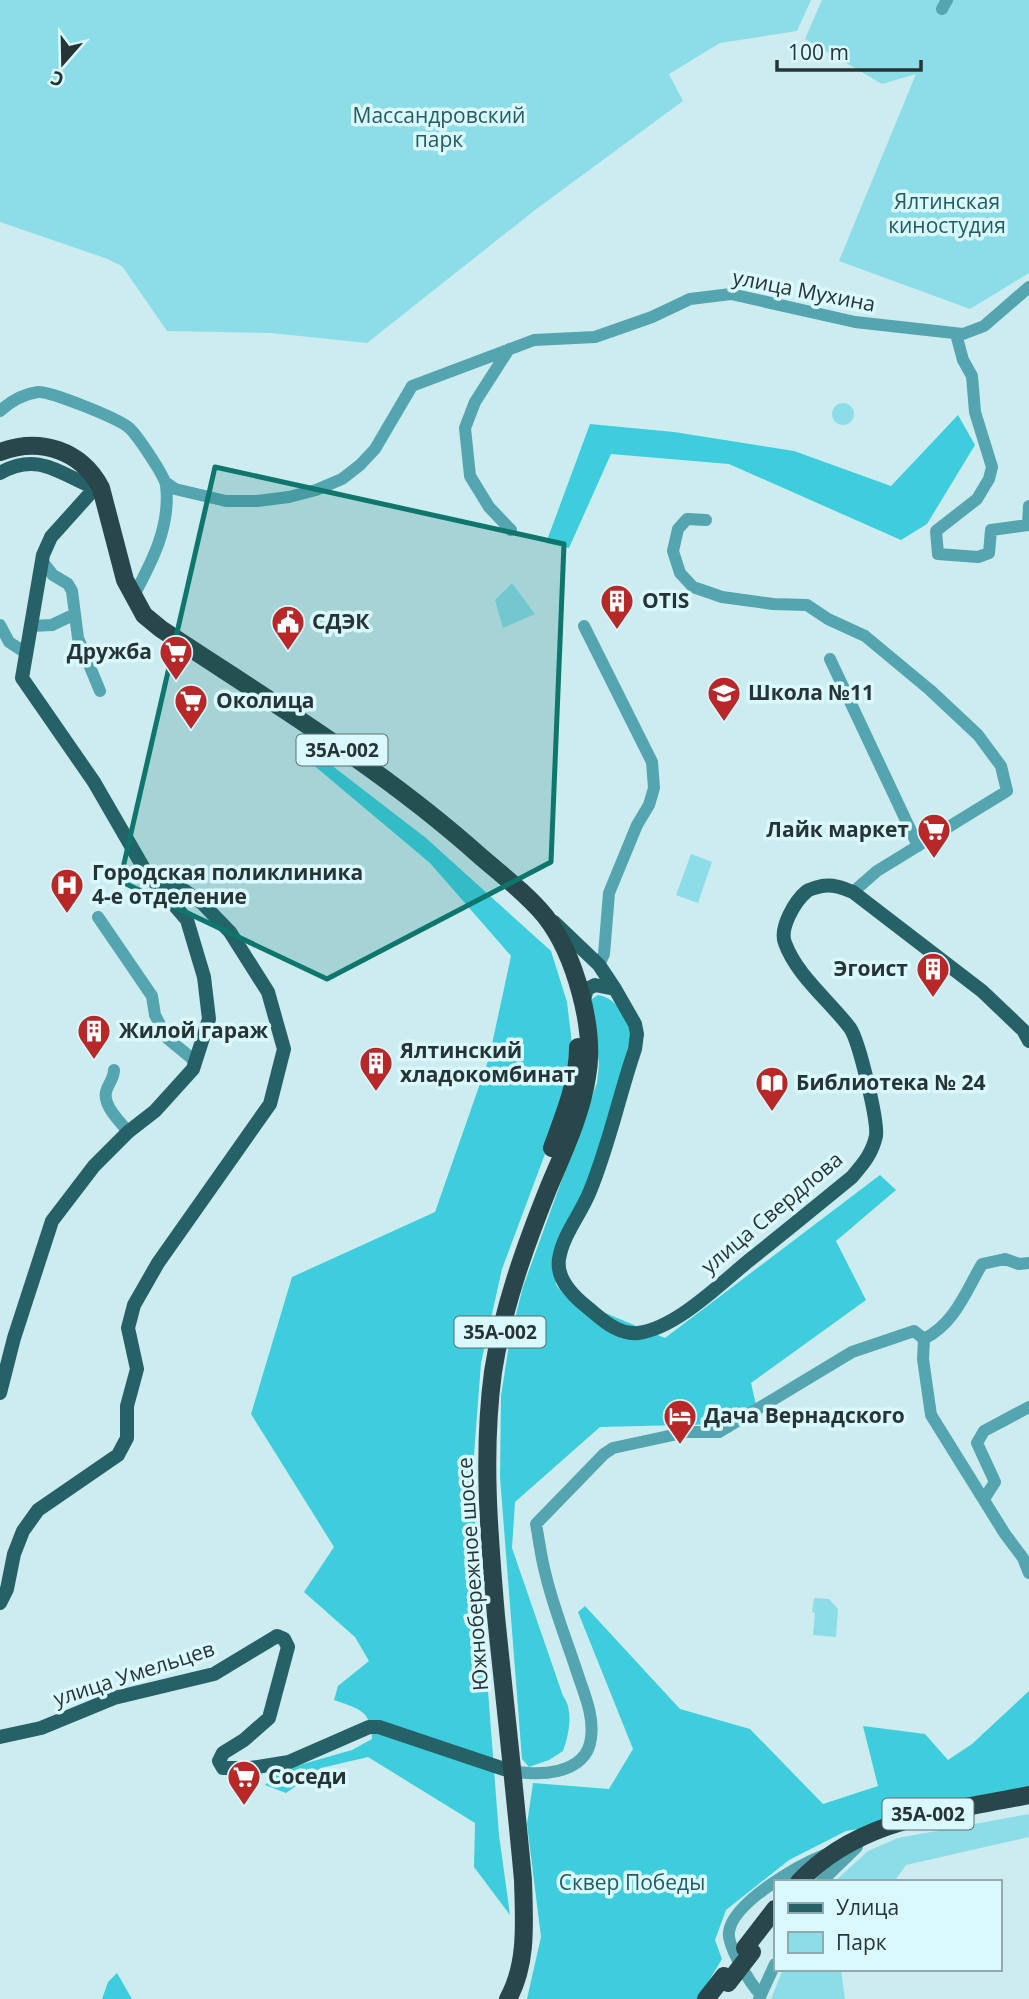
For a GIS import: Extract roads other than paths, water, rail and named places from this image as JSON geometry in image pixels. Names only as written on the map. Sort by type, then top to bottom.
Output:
[{"type":"highway","name":"Южнобережное шоссе","points":[[0,452],[24,445],[41,446],[70,456],[88,468],[101,488],[125,580],[144,615],[402,792],[449,828],[544,915],[583,1003],[589,1044],[588,1072],[583,1097],[508,1298],[493,1376],[487,1433],[488,1515],[523,1880],[524,1929],[521,1962],[508,1999]]},
{"type":"highway","points":[[0,459],[30,452],[53,455],[83,470],[95,488]]},
{"type":"highway","name":"Южнобережное шоссе","points":[[95,488],[119,584],[136,618],[155,634],[364,773],[443,832],[515,897],[567,965],[575,1007],[578,1062],[569,1102],[499,1297],[483,1387],[478,1472],[479,1514],[512,1771],[517,1904],[513,1960],[500,1999]]},
{"type":"highway","name":"35А-002","points":[[801,1880],[837,1849],[878,1828],[900,1821],[1029,1795]]},
{"type":"highway","name":"35А-002","points":[[812,1880],[834,1861],[877,1837],[1000,1805],[1029,1802]]},
{"type":"highway","points":[[749,1950],[774,1911]]},
{"type":"highway","points":[[706,1999],[774,1923]]},
{"type":"highway","points":[[715,1999],[726,1979]]},
{"type":"main road","points":[[0,473],[18,465],[33,463],[60,470],[95,488],[51,537],[41,561],[22,678],[94,782],[152,880],[187,919],[204,977],[209,1019],[192,1069],[155,1111],[128,1132],[93,1166],[52,1222],[14,1338],[0,1393]]},
{"type":"main road","points":[[0,1604],[7,1589],[14,1554],[23,1531],[38,1510],[118,1455],[127,1438],[127,1406],[137,1369],[128,1328],[134,1305],[158,1263],[270,1104],[284,1049],[268,992],[230,932],[202,903],[185,891],[165,881],[152,880]]},
{"type":"main road","name":"улица Свердлова","points":[[544,915],[599,965],[635,1024],[637,1034],[635,1049],[594,1182],[562,1249],[559,1272],[562,1281],[595,1314],[623,1332],[639,1333],[666,1323],[690,1308],[852,1177],[870,1157],[876,1134],[874,1112],[852,1030],[793,962],[783,940],[788,916],[807,891],[823,886],[836,886],[853,892],[982,991],[1023,1030],[1029,1041]]},
{"type":"main road","points":[[567,965],[599,965]]},
{"type":"main road","points":[[583,1003],[587,989],[591,986],[600,985],[615,989]]},
{"type":"main road","name":"улица Умельцев","points":[[0,1737],[41,1728],[114,1699],[214,1674],[277,1636],[284,1639],[288,1647],[269,1718],[244,1740],[223,1753],[219,1761],[223,1768],[251,1768],[289,1762],[369,1727],[379,1727],[512,1771]]},
{"type":"street","name":"улица Мухина","points":[[165,482],[175,489],[226,502],[289,498],[316,490],[342,479],[375,449],[412,386],[534,340],[595,337],[652,317],[690,299],[731,294],[855,322],[956,334],[973,332],[984,326],[1029,287]]},
{"type":"street","points":[[956,334],[963,360],[971,376],[975,412],[992,467],[989,480],[977,499],[936,531],[938,554],[978,557],[989,553],[991,530],[1028,526],[1029,506]]},
{"type":"street","points":[[509,348],[475,402],[465,428],[467,460],[474,482],[489,507],[511,530]]},
{"type":"street","points":[[0,411],[12,401],[39,392],[63,397],[128,427],[158,467],[165,482],[166,511],[155,554],[133,597]]},
{"type":"street","points":[[706,520],[687,519],[678,529],[673,551],[680,573],[693,587],[722,597],[807,605],[865,636],[930,690],[978,735],[1000,766],[1007,791],[877,871],[853,892]]},
{"type":"street","points":[[41,561],[53,575],[68,584],[72,591],[78,638],[100,691]]},
{"type":"street","points":[[32,626],[52,625],[75,614]]},
{"type":"street","points":[[0,625],[9,642],[26,653]]},
{"type":"street","points":[[584,626],[652,762],[654,788],[649,805],[637,825],[609,893],[604,954],[599,965]]},
{"type":"street","points":[[830,659],[918,846]]},
{"type":"street","points":[[98,917],[152,996],[155,1014],[167,1038],[195,1062]]},
{"type":"street","points":[[114,1070],[114,1077],[106,1092],[107,1104],[128,1132]]},
{"type":"street","points":[[923,1339],[939,1331],[964,1300],[982,1265],[1006,1259],[1019,1264],[1029,1263]]},
{"type":"street","points":[[512,1771],[553,1771],[574,1767],[584,1756],[592,1740],[591,1715],[545,1573],[536,1524],[613,1448],[687,1432],[719,1432],[852,1352],[914,1331],[923,1339],[931,1415],[1005,1534],[1023,1558],[1029,1573]]},
{"type":"street","points":[[984,1499],[995,1482],[977,1443],[984,1431],[1029,1407]]},
{"type":"street","points":[[823,1880],[857,1847]]},
{"type":"street","points":[[775,1880],[837,1849]]},
{"type":"street","points":[[774,1881],[743,1909],[729,1932],[732,1946],[760,1996],[774,1966]]},
{"type":"place","name":"OTIS","points":[[617,631]]},
{"type":"place","name":"СДЭК","points":[[288,652]]},
{"type":"place","name":"Дружба","points":[[176,682]]},
{"type":"place","name":"Школа №11","points":[[724,723]]},
{"type":"place","name":"Околица","points":[[191,731]]},
{"type":"place","name":"Лайк маркет","points":[[934,860]]},
{"type":"place","name":"Городская поликлиника 4-е отделение","points":[[67,915]]},
{"type":"place","name":"Эгоист","points":[[933,999]]},
{"type":"place","name":"Жилой гараж","points":[[94,1061]]},
{"type":"place","name":"Ялтинский хладокомбинат","points":[[376,1093]]},
{"type":"place","name":"Библиотека № 24","points":[[772,1113]]},
{"type":"place","name":"Дача Вернадского","points":[[680,1446]]},
{"type":"place","name":"Соседи","points":[[244,1807]]},
{"type":"park label","name":"Массандровский парк","points":[[439,128]]},
{"type":"park label","name":"Ялтинская киностудия","points":[[947,214]]},
{"type":"park label","name":"Сквер Победы","points":[[632,1883]]}]
